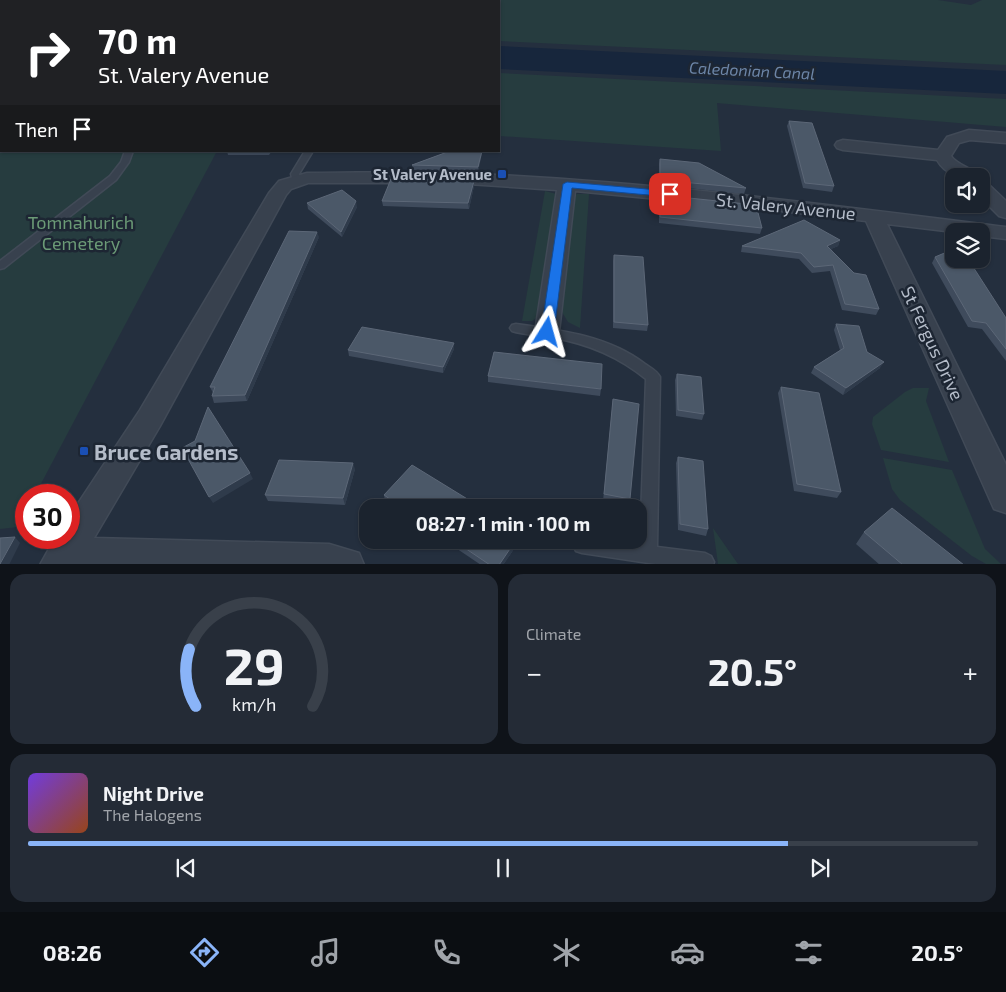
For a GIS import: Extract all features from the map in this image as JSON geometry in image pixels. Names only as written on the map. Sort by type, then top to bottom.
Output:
[{"type":"street","points":[[944,156],[953,140],[969,135],[1006,138]]},
{"type":"street","points":[[843,145],[944,156]]},
{"type":"street","points":[[944,156],[949,166],[953,168]]},
{"type":"street","name":"St. Valery Avenue","points":[[296,180],[320,176],[453,178],[567,184],[874,215],[1006,232]]},
{"type":"street","points":[[62,559],[150,418],[278,193],[285,185],[296,180]]},
{"type":"street","points":[[547,332],[567,184]]},
{"type":"street","points":[[990,195],[1006,212]]},
{"type":"street","name":"St Fergus Drive","points":[[874,215],[999,471],[1006,499]]},
{"type":"street","points":[[62,559],[329,561],[346,564]]},
{"type":"lane","points":[[0,266],[113,178],[125,162],[130,152]]},
{"type":"lane","points":[[296,180],[295,174],[308,152]]},
{"type":"lane","points":[[516,328],[582,339],[608,348],[636,362],[652,377],[648,554]]},
{"type":"lane","points":[[615,549],[705,562]]},
{"type":"green space","points":[[500,0],[938,0],[971,5],[982,0],[1006,0],[1006,65],[500,41]]},
{"type":"green space","points":[[500,73],[1006,99],[1006,127],[717,103],[721,151],[500,136]]},
{"type":"green space","name":"Tomnahurich Cemetery","points":[[0,152],[216,152],[41,484],[15,484],[15,527],[0,529]]},
{"type":"green space","points":[[545,191],[557,194],[541,315],[532,321],[522,321]]},
{"type":"green space","points":[[577,194],[589,194],[580,328],[568,322],[562,312],[573,197]]},
{"type":"green space","points":[[913,388],[929,388],[926,401],[949,462],[881,450],[872,424],[873,417]]},
{"type":"green space","points":[[883,458],[952,470],[985,549],[1001,564],[986,564],[972,556],[900,500],[892,489]]},
{"type":"green space","points":[[713,528],[738,564],[718,564]]},
{"type":"water","name":"Caledonian Canal","points":[[500,46],[1006,71],[1006,94],[500,69]]},
{"type":"building","points":[[789,121],[812,123],[834,186],[805,183]]},
{"type":"building","points":[[447,152],[482,152],[478,167],[412,165]]},
{"type":"building","points":[[660,159],[699,163],[746,188],[660,180]]},
{"type":"building","points":[[391,179],[474,181],[468,203],[382,201]]},
{"type":"building","points":[[342,190],[356,201],[341,232],[307,203]]},
{"type":"building","points":[[660,195],[756,205],[762,228],[660,217]]},
{"type":"building","points":[[804,220],[840,240],[827,246],[854,273],[866,275],[879,309],[845,304],[833,265],[814,267],[801,253],[742,246]]},
{"type":"building","points":[[289,231],[317,232],[245,395],[212,396],[215,387],[210,387]]},
{"type":"building","points":[[945,253],[945,268],[974,268],[1006,318],[1006,349],[986,323],[972,321],[935,257]]},
{"type":"building","points":[[614,255],[643,257],[648,325],[614,322]]},
{"type":"building","points":[[836,324],[859,326],[867,352],[884,362],[846,388],[814,367],[844,348]]},
{"type":"building","points":[[362,327],[454,343],[443,367],[348,350]]},
{"type":"building","points":[[494,352],[602,364],[601,389],[488,376]]},
{"type":"building","points":[[677,374],[701,377],[704,414],[678,410]]},
{"type":"building","points":[[781,387],[819,393],[841,492],[797,484]]},
{"type":"building","points":[[613,399],[639,404],[630,499],[604,494]]},
{"type":"building","points":[[208,407],[250,473],[209,497],[182,448],[195,441]]},
{"type":"building","points":[[678,457],[703,461],[708,529],[680,524]]},
{"type":"building","points":[[279,460],[353,463],[343,498],[265,495]]},
{"type":"building","points":[[412,465],[467,499],[390,499],[384,495]]},
{"type":"building","points":[[892,508],[963,564],[902,564],[864,532]]},
{"type":"building","points":[[15,537],[0,564],[0,538]]},
{"type":"building","points":[[466,549],[510,549],[500,564],[489,564]]},
{"type":"place","name":"St Valery Avenue","points":[[502,174]]},
{"type":"place","name":"Bruce Gardens","points":[[84,451]]},
{"type":"route","points":[[547,332],[567,184],[670,194]]}]
